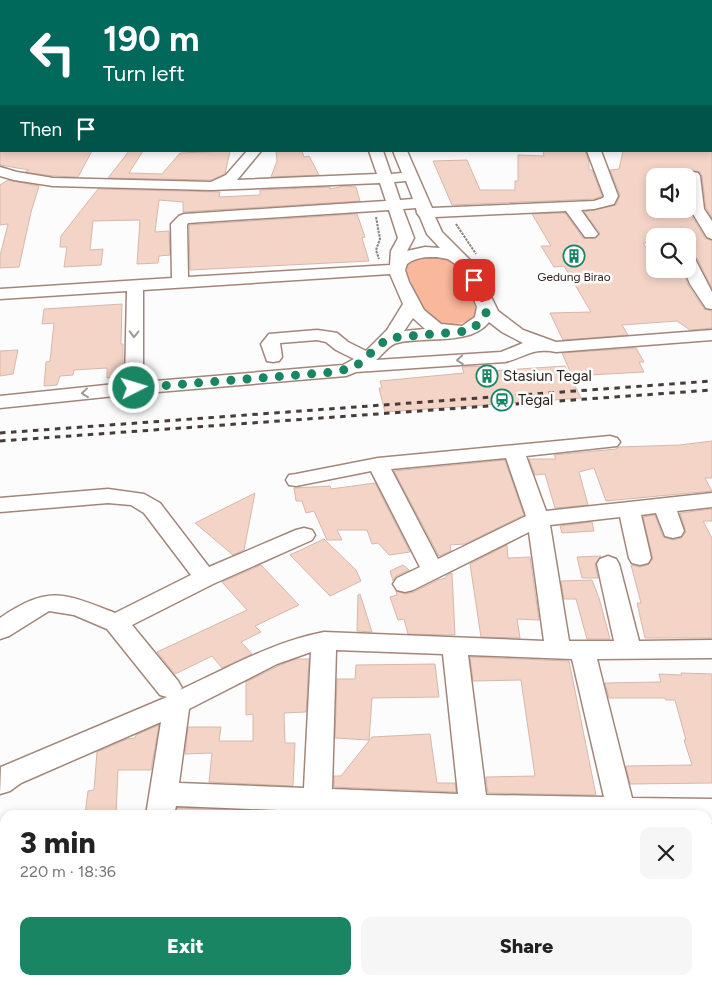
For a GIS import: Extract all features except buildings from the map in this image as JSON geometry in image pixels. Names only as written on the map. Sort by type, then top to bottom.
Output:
[{"type":"street","points":[[221,185],[230,181],[237,174],[253,152]]},
{"type":"street","points":[[376,152],[406,238],[399,251],[398,265],[410,305],[431,326],[449,333]]},
{"type":"street","points":[[400,152],[434,234],[456,257],[468,266],[486,306],[496,320],[542,345]]},
{"type":"street","points":[[180,282],[179,224],[184,220],[396,205],[447,212],[600,204],[611,199],[594,152]]},
{"type":"street","points":[[5,173],[71,183],[193,187],[410,177]]},
{"type":"street","points":[[696,201],[697,209],[712,234]]},
{"type":"street","points":[[571,207],[590,234]]},
{"type":"street","points":[[0,294],[398,265],[406,256],[425,252],[442,253],[456,257]]},
{"type":"street","points":[[696,278],[712,304]]},
{"type":"street","points":[[134,388],[135,285]]},
{"type":"street","points":[[367,363],[401,324],[410,305]]},
{"type":"street","points":[[468,331],[484,318],[486,306]]},
{"type":"street","points":[[388,338],[468,331],[514,331]]},
{"type":"street","points":[[0,402],[134,388],[335,372],[367,363],[505,357],[523,348],[542,345],[566,348],[712,334]]},
{"type":"street","points":[[272,357],[270,344],[275,338],[317,335],[331,337],[367,363]]},
{"type":"street","points":[[296,480],[378,464],[610,442]]},
{"type":"street","points":[[514,451],[538,519],[570,650],[620,810]]},
{"type":"street","points":[[378,464],[434,570]]},
{"type":"street","points":[[0,505],[108,496],[136,499],[152,508],[205,578]]},
{"type":"street","points":[[405,584],[538,519],[711,503]]},
{"type":"street","points":[[665,506],[673,531]]},
{"type":"street","points":[[629,510],[640,558]]},
{"type":"street","points":[[116,623],[205,578],[304,535]]},
{"type":"street","points":[[608,564],[628,648]]},
{"type":"street","points":[[0,630],[35,608],[48,603],[60,603],[116,623],[173,696],[162,805],[422,810]]},
{"type":"street","points":[[0,783],[11,775],[173,696],[307,643],[324,641],[570,650],[628,648],[712,649]]},
{"type":"street","points":[[317,808],[324,641]]},
{"type":"street","points":[[455,647],[474,810]]},
{"type":"path","points":[[447,212],[477,254]]},
{"type":"shaded area","points":[[428,255],[446,258],[455,264],[464,278],[472,297],[475,305],[475,317],[462,323],[439,323],[426,316],[421,310],[408,276],[406,264],[409,261]]},
{"type":"railway","points":[[0,433],[712,381]]},
{"type":"railway","points":[[0,441],[712,390]]},
{"type":"place","name":"Gedung Birao","points":[[574,256]]},
{"type":"place","name":"Stasiun Tegal","points":[[487,376]]},
{"type":"place","name":"Tegal","points":[[502,400]]},
{"type":"route","points":[[134,388],[346,370],[355,367],[367,358],[388,338],[468,331],[475,327],[484,318],[486,306],[474,280]]}]
